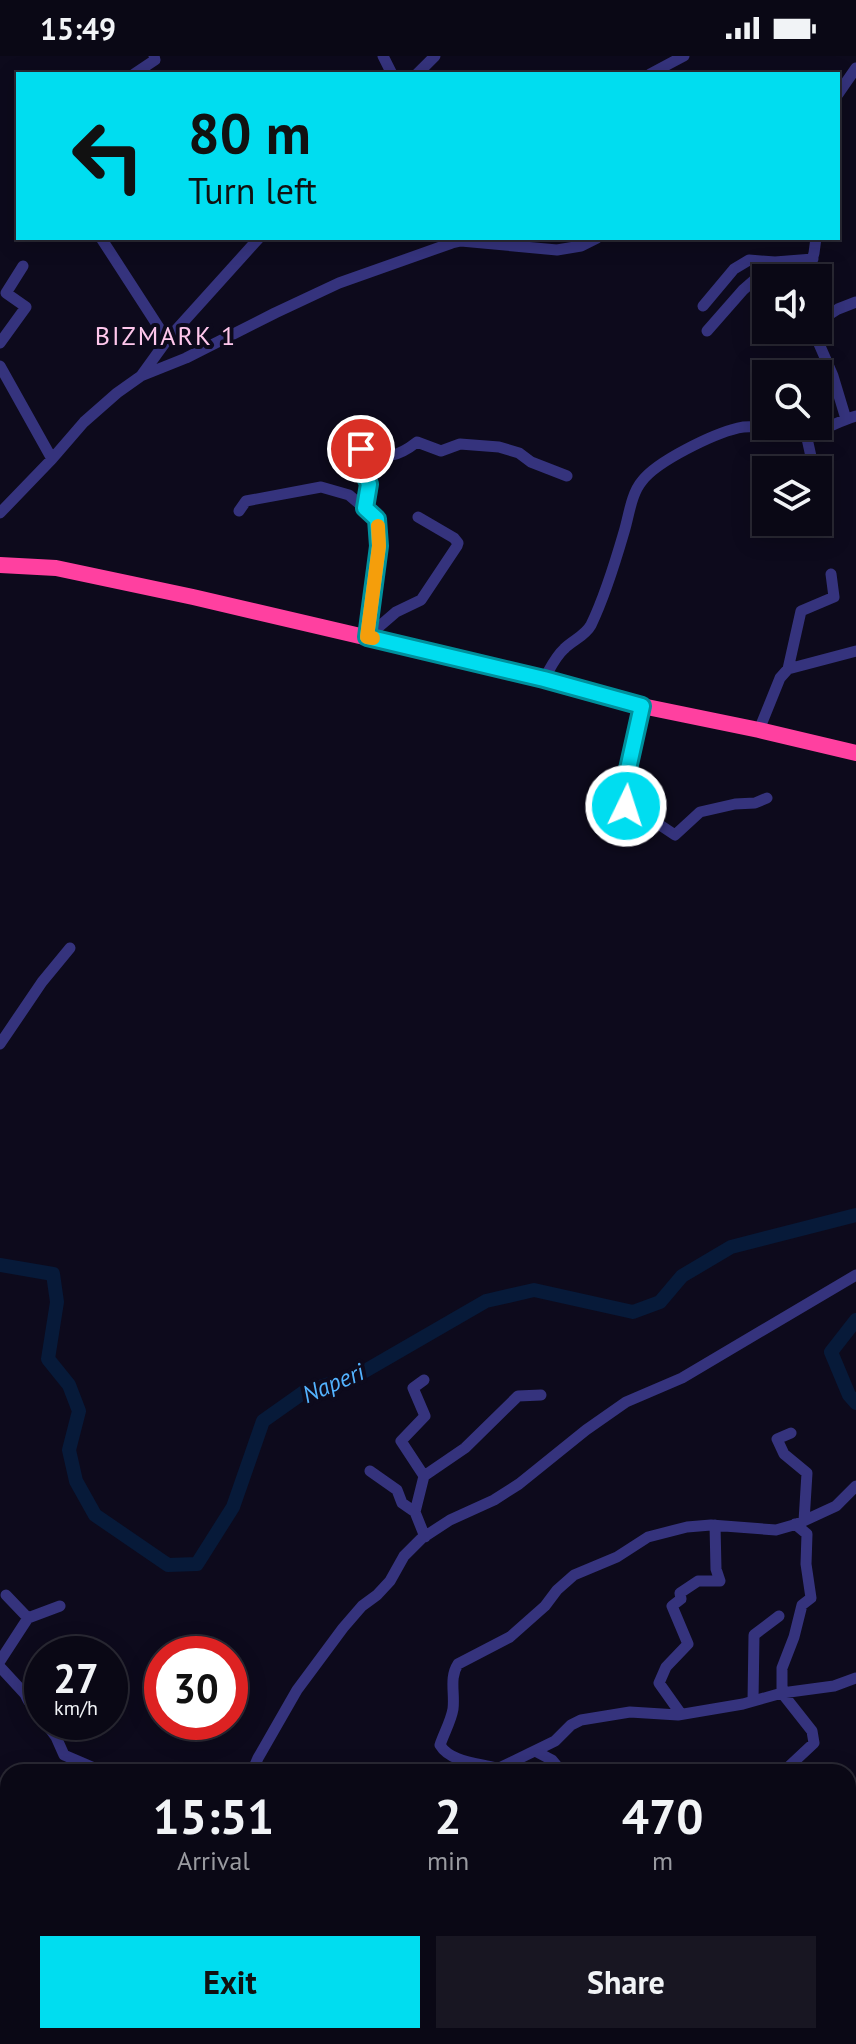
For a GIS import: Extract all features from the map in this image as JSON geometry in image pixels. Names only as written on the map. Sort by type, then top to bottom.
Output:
[{"type":"highway","points":[[0,565],[56,568],[193,597],[544,679],[642,706],[856,753]]},
{"type":"street","points":[[137,72],[155,60],[154,56]]},
{"type":"street","points":[[419,72],[435,56]]},
{"type":"street","points":[[654,72],[684,56]]},
{"type":"street","points":[[840,91],[855,71]]},
{"type":"street","points":[[102,240],[167,340]]},
{"type":"street","points":[[141,376],[167,340],[257,240]]},
{"type":"street","points":[[0,513],[84,422],[141,376],[186,358],[339,283],[461,241],[557,250],[581,246],[593,240]]},
{"type":"street","points":[[811,264],[816,240]]},
{"type":"street","points":[[703,306],[734,269],[749,260],[775,262],[813,259]]},
{"type":"street","points":[[707,331],[743,290],[775,262]]},
{"type":"street","points":[[0,343],[26,307],[6,293],[23,266]]},
{"type":"street","points":[[832,313],[856,302]]},
{"type":"street","points":[[819,344],[851,417],[832,426]]},
{"type":"street","points":[[0,366],[52,459]]},
{"type":"street","points":[[544,679],[562,650],[580,638],[591,625],[616,560],[636,490],[647,475],[684,451],[738,428],[752,427]]},
{"type":"street","points":[[365,508],[369,484],[356,457],[361,449],[376,457],[404,452],[417,442],[441,451],[460,444],[499,447],[567,476]]},
{"type":"street","points":[[239,511],[246,501],[321,487],[349,495],[377,519],[379,546],[367,637]]},
{"type":"street","points":[[367,637],[396,612],[421,600],[457,546],[454,538],[418,517]]},
{"type":"street","points":[[759,730],[780,678],[788,669],[801,611],[834,597],[831,574]]},
{"type":"street","points":[[788,669],[856,651]]},
{"type":"street","points":[[642,706],[624,787],[626,806],[635,817],[660,825],[675,835],[700,812],[755,803],[767,798]]},
{"type":"street","points":[[0,1044],[42,982],[70,948]]},
{"type":"street","points":[[255,1764],[297,1690],[343,1628],[390,1581],[404,1556],[425,1537],[450,1520],[494,1500],[519,1484],[626,1402],[682,1378],[856,1275]]},
{"type":"street","points":[[424,1380],[413,1388],[425,1416],[401,1441],[424,1476]]},
{"type":"street","points":[[415,1512],[424,1476],[465,1448],[518,1396],[541,1395]]},
{"type":"street","points":[[791,1433],[777,1439],[784,1454],[807,1473],[799,1523],[807,1534],[806,1564],[811,1598],[802,1605],[782,1668],[782,1693],[812,1731],[814,1743],[792,1764]]},
{"type":"street","points":[[370,1471],[397,1490],[402,1503],[415,1512],[425,1537]]},
{"type":"street","points":[[475,1764],[452,1756],[440,1745],[453,1712],[454,1670],[458,1664],[510,1637],[574,1575],[617,1557],[648,1537],[687,1527],[715,1525],[776,1530],[799,1523],[836,1506],[856,1486]]},
{"type":"street","points":[[681,1714],[659,1683],[666,1667],[688,1644],[672,1606],[681,1599],[680,1593],[698,1581],[720,1581],[716,1569],[715,1525]]},
{"type":"street","points":[[6,1595],[28,1618]]},
{"type":"street","points":[[24,1693],[0,1664],[28,1618],[60,1606]]},
{"type":"street","points":[[753,1701],[754,1635],[779,1616]]},
{"type":"street","points":[[506,1764],[555,1741],[581,1720],[630,1712],[681,1714],[782,1693],[834,1686],[856,1678]]},
{"type":"street","points":[[58,1740],[64,1755],[85,1764]]},
{"type":"street","points":[[535,1751],[555,1764]]},
{"type":"waterway","name":"Naperi","points":[[0,1265],[53,1274],[57,1302],[48,1359],[69,1385],[79,1411],[69,1450],[76,1481],[95,1515],[168,1565],[197,1564],[233,1507],[263,1421],[304,1392],[358,1375],[486,1301],[534,1290],[633,1312],[660,1302],[682,1276],[731,1247],[856,1215]]},
{"type":"waterway","name":"Naperi","points":[[856,1320],[831,1352],[849,1395],[856,1403]]},
{"type":"slow traffic","points":[[373,638],[367,637],[379,546],[378,526]]},
{"type":"district","name":"BIZMARK 1","points":[[166,335]]},
{"type":"route","points":[[361,449],[356,457],[369,484],[365,508],[377,519],[379,546],[367,637],[642,706],[624,787],[626,806]]}]
